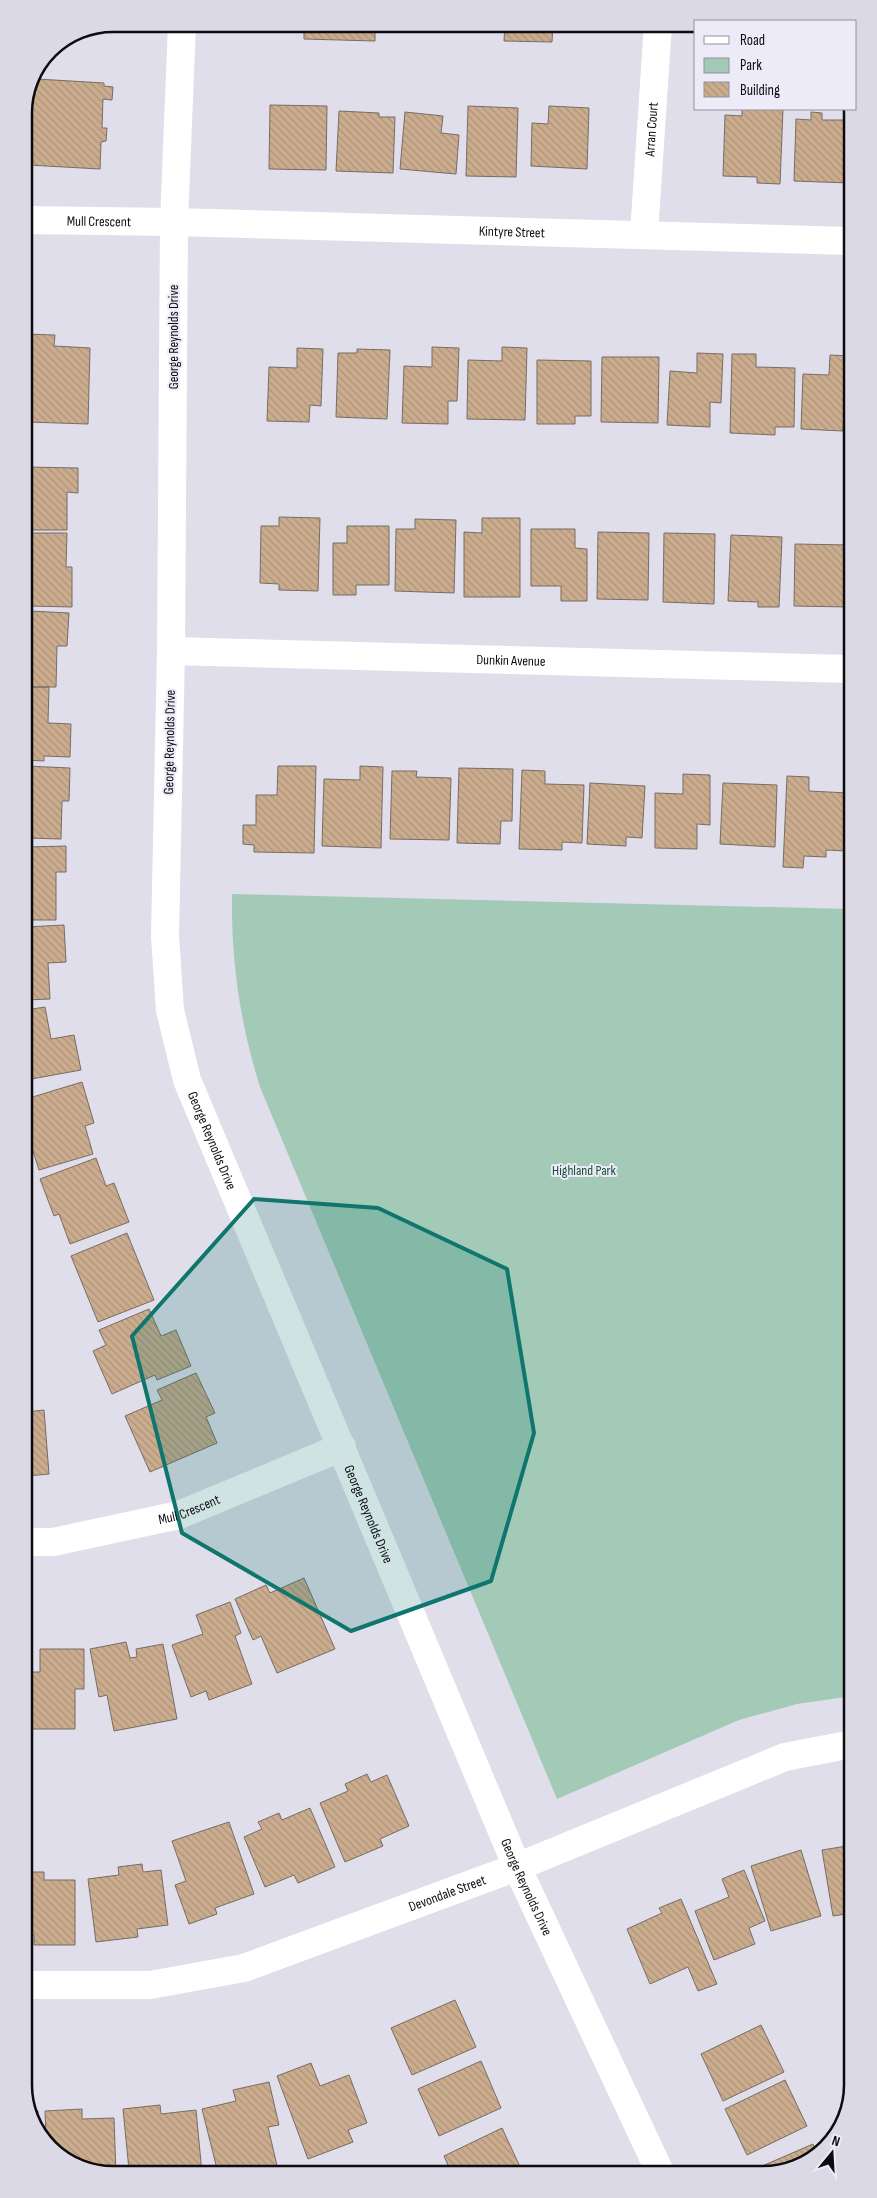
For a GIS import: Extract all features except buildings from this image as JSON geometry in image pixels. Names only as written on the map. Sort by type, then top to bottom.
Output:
[{"type":"street","name":"George Reynolds Drive","points":[[182,32],[174,222],[171,651],[165,936],[170,1010],[187,1080],[517,1868],[656,2166]]},
{"type":"street","name":"Arran Court","points":[[644,234],[657,33]]},
{"type":"street","name":"Mull Crescent","points":[[33,220],[174,222]]},
{"type":"street","name":"Kintyre Street","points":[[174,222],[844,241]]},
{"type":"street","name":"Dunkin Avenue","points":[[171,651],[844,669]]},
{"type":"street","name":"Mull Crescent","points":[[32,1542],[54,1542],[179,1515],[342,1447]]},
{"type":"street","name":"Devondale Street","points":[[32,1985],[150,1985],[244,1968],[517,1868],[785,1757],[844,1746]]},
{"type":"highlighted area","points":[[254,1199],[378,1208],[507,1269],[534,1433],[491,1581],[351,1631],[182,1533],[132,1336]]},
{"type":"green space","name":"Highland Park","points":[[232,894],[844,909],[844,1697],[797,1704],[739,1720],[557,1799],[260,1087],[247,1039],[238,992],[232,919]]}]
